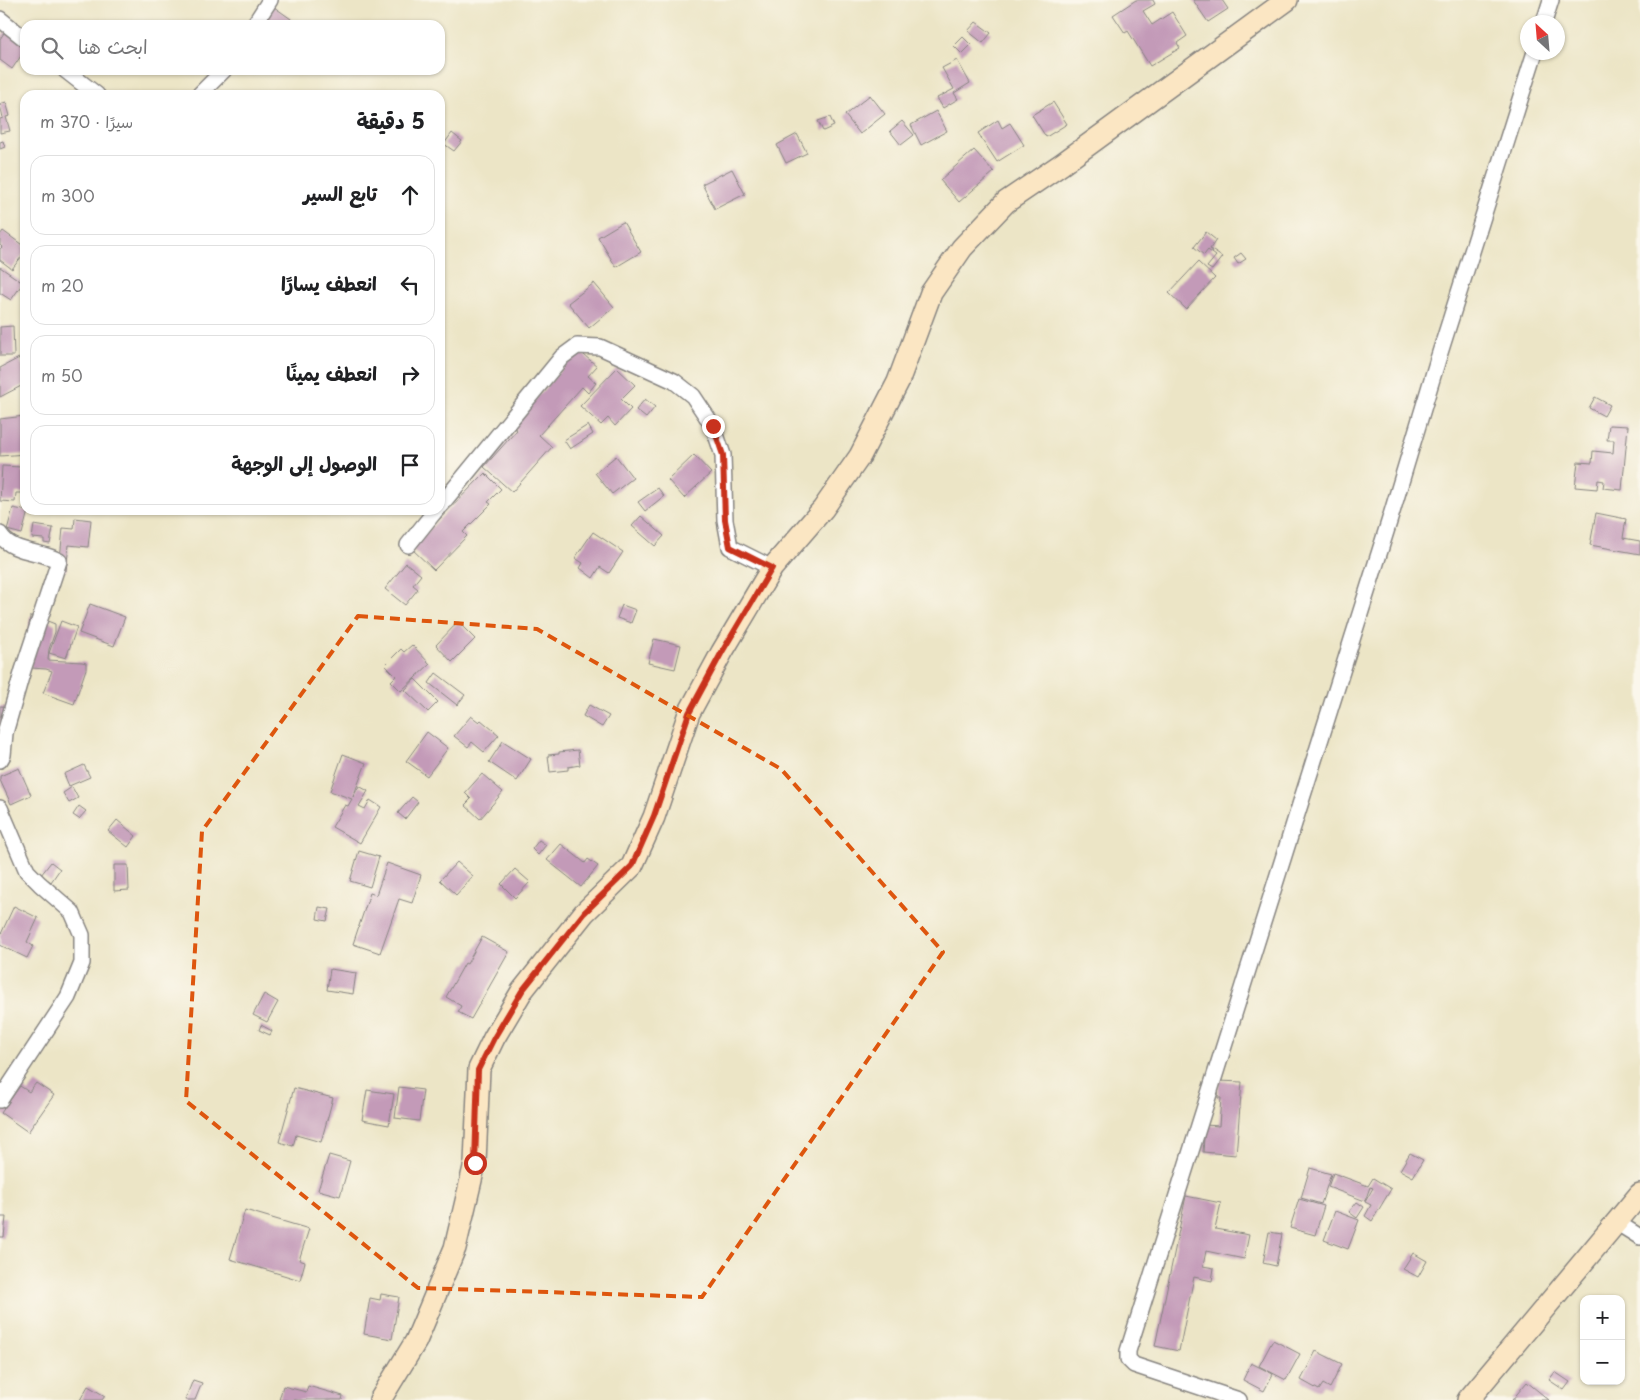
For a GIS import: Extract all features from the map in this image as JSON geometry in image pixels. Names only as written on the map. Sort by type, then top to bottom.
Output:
[{"type":"street","points":[[257,20],[270,0]]},
{"type":"street","points":[[380,1400],[416,1341],[455,1248],[475,1163],[478,1070],[494,1038],[522,991],[584,913],[632,866],[654,816],[689,713],[722,652],[772,568],[823,509],[860,456],[898,382],[931,293],[962,248],[1006,202],[1062,164],[1287,0]]},
{"type":"street","points":[[1546,15],[1551,0]]},
{"type":"street","points":[[0,19],[20,35]]},
{"type":"street","points":[[1239,1400],[1134,1365],[1128,1358],[1128,1351],[1389,522],[1531,60]]},
{"type":"street","points":[[71,75],[91,90]]},
{"type":"street","points":[[204,90],[219,75]]},
{"type":"street","points":[[445,500],[562,357],[577,346],[600,347],[674,381],[693,396],[713,426],[723,455],[725,520],[730,547],[772,568]]},
{"type":"street","points":[[408,544],[432,515]]},
{"type":"street","points":[[0,534],[2,538],[17,548],[53,557],[59,561],[23,670],[5,733],[3,755],[0,760]]},
{"type":"street","points":[[0,808],[27,871],[72,912],[82,935],[82,963],[68,997],[0,1100]]},
{"type":"street","points":[[1468,1400],[1640,1194]]},
{"type":"street","points":[[1616,1222],[1640,1237]]},
{"type":"highlighted area","points":[[358,616],[537,629],[781,769],[943,952],[702,1297],[418,1288],[186,1101],[202,831]]},
{"type":"building","points":[[1136,0],[1153,0],[1155,4],[1143,11],[1152,25],[1172,12],[1187,36],[1177,43],[1180,48],[1150,66],[1128,31],[1125,33],[1113,15]]},
{"type":"building","points":[[1193,0],[1222,0],[1228,9],[1208,22]]},
{"type":"building","points":[[267,2],[291,19],[290,20],[255,20]]},
{"type":"building","points":[[976,22],[991,33],[983,43],[968,31]]},
{"type":"building","points":[[6,30],[20,40],[20,57],[12,69],[0,60],[0,39]]},
{"type":"building","points":[[963,37],[971,45],[962,54],[954,46]]},
{"type":"building","points":[[957,60],[970,83],[954,93],[958,99],[943,108],[937,98],[954,89],[942,68]]},
{"type":"building","points":[[870,95],[885,114],[860,134],[845,115]]},
{"type":"building","points":[[6,102],[10,116],[6,117],[10,131],[0,133],[0,119],[3,118],[0,104]]},
{"type":"building","points":[[1053,102],[1067,124],[1046,137],[1032,115]]},
{"type":"building","points":[[936,111],[947,131],[921,145],[911,125]]},
{"type":"building","points":[[830,117],[834,126],[823,131],[818,121]]},
{"type":"building","points":[[998,120],[1002,128],[1010,123],[1024,145],[997,162],[978,133]]},
{"type":"building","points":[[902,121],[914,135],[901,145],[890,131]]},
{"type":"building","points":[[452,133],[462,141],[454,151],[445,145]]},
{"type":"building","points":[[797,134],[807,153],[786,163],[777,145]]},
{"type":"building","points":[[3,141],[5,147],[0,149],[0,142]]},
{"type":"building","points":[[974,150],[994,172],[959,202],[940,180]]},
{"type":"building","points":[[732,169],[745,194],[715,209],[702,184]]},
{"type":"building","points":[[623,222],[641,252],[616,267],[598,237]]},
{"type":"building","points":[[3,231],[20,243],[20,259],[12,269],[0,260],[0,249],[2,247],[0,245],[0,235]]},
{"type":"building","points":[[1206,232],[1216,240],[1210,249],[1222,257],[1212,270],[1207,267],[1216,256],[1208,250],[1204,255],[1194,247]]},
{"type":"building","points":[[1241,253],[1246,259],[1238,264],[1234,258]]},
{"type":"building","points":[[1198,262],[1215,278],[1186,309],[1169,293]]},
{"type":"building","points":[[0,267],[20,281],[20,287],[11,300],[0,293]]},
{"type":"building","points":[[594,283],[614,307],[589,328],[568,303]]},
{"type":"building","points":[[13,326],[14,356],[0,356],[0,327]]},
{"type":"building","points":[[578,350],[597,366],[588,376],[596,383],[588,393],[582,387],[539,435],[552,447],[512,492],[484,467],[517,430],[512,426]]},
{"type":"building","points":[[19,358],[20,360],[20,387],[0,397],[0,368]]},
{"type":"building","points":[[617,368],[635,385],[621,399],[631,409],[615,426],[608,418],[601,425],[580,406]]},
{"type":"building","points":[[1595,397],[1610,405],[1604,416],[1589,408]]},
{"type":"building","points":[[645,399],[655,407],[646,418],[636,410]]},
{"type":"building","points":[[20,417],[20,454],[0,456],[0,419]]},
{"type":"building","points":[[588,425],[593,434],[570,449],[564,440]]},
{"type":"building","points":[[1609,425],[1628,426],[1622,490],[1603,488],[1604,481],[1598,480],[1597,489],[1575,487],[1578,462],[1592,463],[1593,451],[1613,453],[1614,440],[1607,440]]},
{"type":"building","points":[[694,455],[711,473],[684,498],[668,480]]},
{"type":"building","points":[[616,456],[633,478],[612,494],[595,473]]},
{"type":"building","points":[[2,466],[20,467],[20,493],[16,493],[15,502],[0,501]]},
{"type":"building","points":[[485,473],[501,489],[488,502],[491,504],[463,532],[467,536],[434,570],[411,548]]},
{"type":"building","points":[[658,488],[664,496],[645,511],[638,502]]},
{"type":"building","points":[[13,508],[20,509],[20,515],[27,515],[22,534],[7,530]]},
{"type":"building","points":[[1596,513],[1626,519],[1623,538],[1640,541],[1640,554],[1590,545]]},
{"type":"building","points":[[641,516],[664,536],[655,546],[632,526]]},
{"type":"building","points":[[75,518],[91,520],[88,547],[69,545],[66,571],[59,570],[63,528],[74,529]]},
{"type":"building","points":[[34,525],[53,528],[50,544],[44,543],[44,539],[32,538]]},
{"type":"building","points":[[593,532],[623,552],[609,573],[600,567],[593,578],[580,568],[583,563],[575,558]]},
{"type":"building","points":[[406,563],[421,575],[413,585],[418,589],[405,605],[385,589]]},
{"type":"building","points":[[90,604],[125,617],[114,646],[79,633]]},
{"type":"building","points":[[622,605],[636,610],[631,623],[617,618]]},
{"type":"building","points":[[30,616],[35,616],[55,624],[55,632],[49,649],[48,660],[86,663],[86,669],[74,704],[43,693],[52,671],[31,668],[27,651]]},
{"type":"building","points":[[61,621],[77,627],[66,658],[49,653]]},
{"type":"building","points":[[458,622],[475,639],[452,662],[436,645]]},
{"type":"building","points":[[654,639],[681,645],[675,669],[648,663]]},
{"type":"building","points":[[412,645],[430,664],[401,691],[391,681],[396,676],[385,665],[401,649],[404,652]]},
{"type":"building","points":[[436,673],[465,695],[457,705],[429,683]]},
{"type":"building","points":[[415,679],[438,702],[428,712],[405,690]]},
{"type":"building","points":[[589,705],[609,716],[602,727],[583,716]]},
{"type":"building","points":[[0,706],[10,707],[0,728]]},
{"type":"building","points":[[471,716],[479,722],[481,720],[499,735],[484,752],[472,742],[468,747],[454,736]]},
{"type":"building","points":[[427,732],[448,748],[427,776],[406,761]]},
{"type":"building","points":[[503,741],[531,759],[517,781],[489,762]]},
{"type":"building","points":[[578,750],[580,765],[568,767],[568,770],[550,772],[548,755]]},
{"type":"building","points":[[343,754],[366,763],[353,797],[359,786],[368,791],[359,806],[365,809],[370,800],[381,807],[360,843],[332,827],[345,805],[348,806],[352,799],[330,791]]},
{"type":"building","points":[[84,765],[90,777],[69,786],[64,774]]},
{"type":"building","points":[[19,768],[31,795],[11,804],[0,776]]},
{"type":"building","points":[[482,774],[503,792],[480,819],[465,805],[471,799],[465,793]]},
{"type":"building","points":[[72,787],[78,798],[69,803],[63,793]]},
{"type":"building","points":[[412,797],[418,802],[405,819],[398,813]]},
{"type":"building","points":[[79,806],[86,811],[79,819],[73,815]]},
{"type":"building","points":[[117,820],[136,836],[128,847],[108,831]]},
{"type":"building","points":[[539,840],[546,845],[538,855],[532,849]]},
{"type":"building","points":[[561,844],[585,863],[588,859],[598,866],[581,887],[547,860]]},
{"type":"building","points":[[359,851],[379,857],[370,887],[350,881]]},
{"type":"building","points":[[51,862],[60,869],[51,882],[41,875]]},
{"type":"building","points":[[457,862],[473,876],[456,895],[440,880]]},
{"type":"building","points":[[387,863],[421,875],[412,903],[399,899],[380,953],[353,944],[370,893],[376,895]]},
{"type":"building","points":[[114,865],[128,865],[129,890],[114,891]]},
{"type":"building","points":[[515,869],[530,882],[515,898],[501,884]]},
{"type":"building","points":[[14,906],[38,918],[27,942],[33,946],[27,958],[0,945],[0,936]]},
{"type":"building","points":[[319,907],[330,909],[327,921],[317,919]]},
{"type":"building","points":[[482,937],[509,952],[471,1019],[458,1012],[461,1006],[446,997]]},
{"type":"building","points":[[330,969],[356,973],[353,994],[327,990]]},
{"type":"building","points":[[264,994],[278,1002],[267,1022],[253,1015]]},
{"type":"building","points":[[261,1025],[272,1031],[270,1035],[259,1030]]},
{"type":"building","points":[[1219,1081],[1242,1082],[1236,1155],[1203,1152],[1205,1125],[1219,1126],[1221,1098],[1218,1098]]},
{"type":"building","points":[[36,1083],[54,1095],[28,1132],[1,1113],[20,1086],[29,1092]]},
{"type":"building","points":[[399,1087],[423,1090],[419,1121],[395,1118]]},
{"type":"building","points":[[294,1088],[333,1098],[321,1142],[296,1135],[293,1146],[279,1142]]},
{"type":"building","points":[[367,1090],[394,1094],[389,1125],[362,1120]]},
{"type":"building","points":[[1410,1153],[1423,1160],[1413,1177],[1400,1170]]},
{"type":"building","points":[[329,1155],[350,1161],[340,1196],[318,1190]]},
{"type":"building","points":[[1310,1168],[1331,1174],[1321,1204],[1301,1198]]},
{"type":"building","points":[[1333,1173],[1368,1186],[1373,1178],[1391,1189],[1372,1221],[1365,1216],[1371,1205],[1365,1202],[1373,1188],[1370,1187],[1365,1201],[1328,1187]]},
{"type":"building","points":[[1186,1196],[1221,1203],[1215,1229],[1249,1235],[1244,1259],[1206,1251],[1203,1266],[1214,1268],[1212,1281],[1194,1277],[1179,1351],[1155,1346]]},
{"type":"building","points":[[1299,1199],[1324,1206],[1315,1235],[1290,1228]]},
{"type":"building","points":[[1357,1202],[1364,1207],[1357,1218],[1349,1212]]},
{"type":"building","points":[[245,1210],[309,1229],[299,1260],[305,1262],[300,1280],[230,1259]]},
{"type":"building","points":[[1335,1211],[1359,1220],[1348,1249],[1324,1240]]},
{"type":"building","points":[[0,1217],[6,1217],[4,1237],[0,1237]]},
{"type":"building","points":[[1269,1232],[1282,1234],[1276,1266],[1263,1263]]},
{"type":"building","points":[[1413,1253],[1427,1261],[1418,1277],[1403,1269]]},
{"type":"building","points":[[381,1294],[399,1297],[392,1339],[364,1334],[370,1298],[380,1300]]},
{"type":"building","points":[[1273,1340],[1300,1354],[1286,1380],[1259,1366]]},
{"type":"building","points":[[1316,1351],[1342,1364],[1330,1388],[1323,1384],[1319,1390],[1301,1380]]},
{"type":"building","points":[[1251,1363],[1273,1374],[1264,1391],[1243,1380]]},
{"type":"building","points":[[1555,1372],[1570,1382],[1564,1390],[1549,1380]]},
{"type":"building","points":[[193,1380],[202,1383],[195,1400],[185,1400]]},
{"type":"building","points":[[1527,1382],[1549,1400],[1512,1400]]},
{"type":"building","points":[[88,1386],[105,1396],[102,1400],[80,1400]]},
{"type":"building","points":[[283,1386],[306,1392],[308,1386],[343,1396],[342,1400],[279,1400]]},
{"type":"route","points":[[475,1163],[478,1070],[494,1038],[522,991],[584,913],[632,866],[654,816],[689,713],[722,652],[772,568],[730,547],[725,520],[723,455],[713,426]]}]
